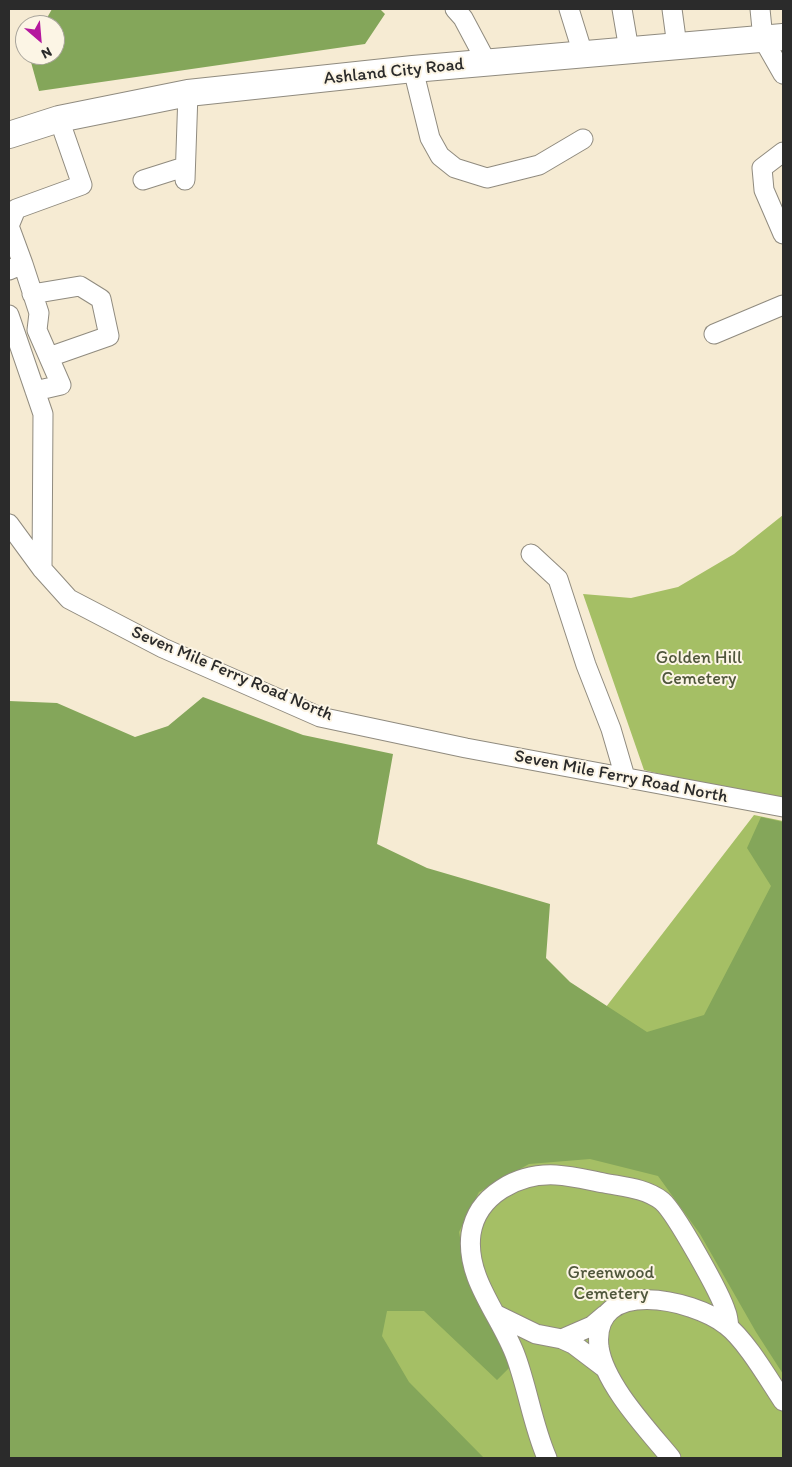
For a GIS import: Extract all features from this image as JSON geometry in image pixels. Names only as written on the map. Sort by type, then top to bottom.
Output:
[{"type":"highway","name":"Ashland City Road","points":[[9,135],[59,119],[188,93],[487,62],[773,38]]},
{"type":"street","points":[[455,9],[463,18],[487,62]]},
{"type":"street","points":[[569,9],[583,54]]},
{"type":"street","points":[[622,9],[629,50]]},
{"type":"street","points":[[672,9],[677,46]]},
{"type":"street","points":[[760,9],[773,38],[783,74]]},
{"type":"street","points":[[413,69],[430,138],[440,156],[456,168],[487,178],[539,165],[583,139]]},
{"type":"street","points":[[143,180],[185,173],[188,93]]},
{"type":"street","points":[[36,391],[61,385],[37,330],[39,313],[32,294],[16,267],[9,226],[16,209],[82,185],[59,119]]},
{"type":"street","points":[[783,152],[762,168],[764,190],[783,234]]},
{"type":"street","points":[[32,294],[80,286],[101,299],[109,336],[48,357]]},
{"type":"street","points":[[714,334],[783,304]]},
{"type":"street","points":[[9,315],[43,414],[42,569]]},
{"type":"street","name":"Seven Mile Ferry Road North","points":[[9,524],[42,569],[69,599],[163,648],[320,717],[466,748],[783,807]]},
{"type":"street","points":[[531,554],[558,579],[576,627],[586,665],[611,729],[625,777]]},
{"type":"street","points":[[547,1458],[519,1364],[497,1315],[480,1284],[471,1255],[471,1235],[476,1215],[489,1198],[517,1180],[555,1175],[644,1191],[662,1201],[677,1220],[717,1291],[726,1312],[729,1327],[783,1401]]},
{"type":"street","points":[[519,1364],[520,1356],[528,1345],[537,1339],[555,1337],[592,1326],[624,1303],[634,1299],[666,1301],[702,1312],[729,1327]]},
{"type":"street","points":[[497,1315],[536,1334],[555,1337],[589,1354],[608,1370]]},
{"type":"street","points":[[606,1315],[599,1334],[600,1348],[608,1370],[633,1412],[671,1458]]},
{"type":"green space","points":[[52,9],[380,9],[385,14],[365,44],[39,91],[32,65],[65,65],[65,15],[49,15]]},
{"type":"green space","name":"Golden Hill Cemetery","points":[[783,515],[783,800],[724,790],[644,770],[583,594],[631,598],[678,587],[734,554]]},
{"type":"green space","points":[[203,697],[303,735],[393,754],[377,844],[427,868],[550,904],[546,958],[570,982],[647,1032],[704,1015],[771,886],[747,848],[761,817],[783,822],[783,1374],[756,1332],[700,1234],[658,1176],[590,1159],[529,1164],[479,1192],[459,1232],[467,1275],[511,1366],[497,1380],[424,1311],[387,1311],[382,1336],[409,1382],[484,1458],[9,1458],[9,701],[57,703],[135,737],[168,726]]},
{"type":"green space","name":"Greenwood Cemetery","points":[[754,815],[783,821],[783,1458],[457,1458],[350,1339]]}]
